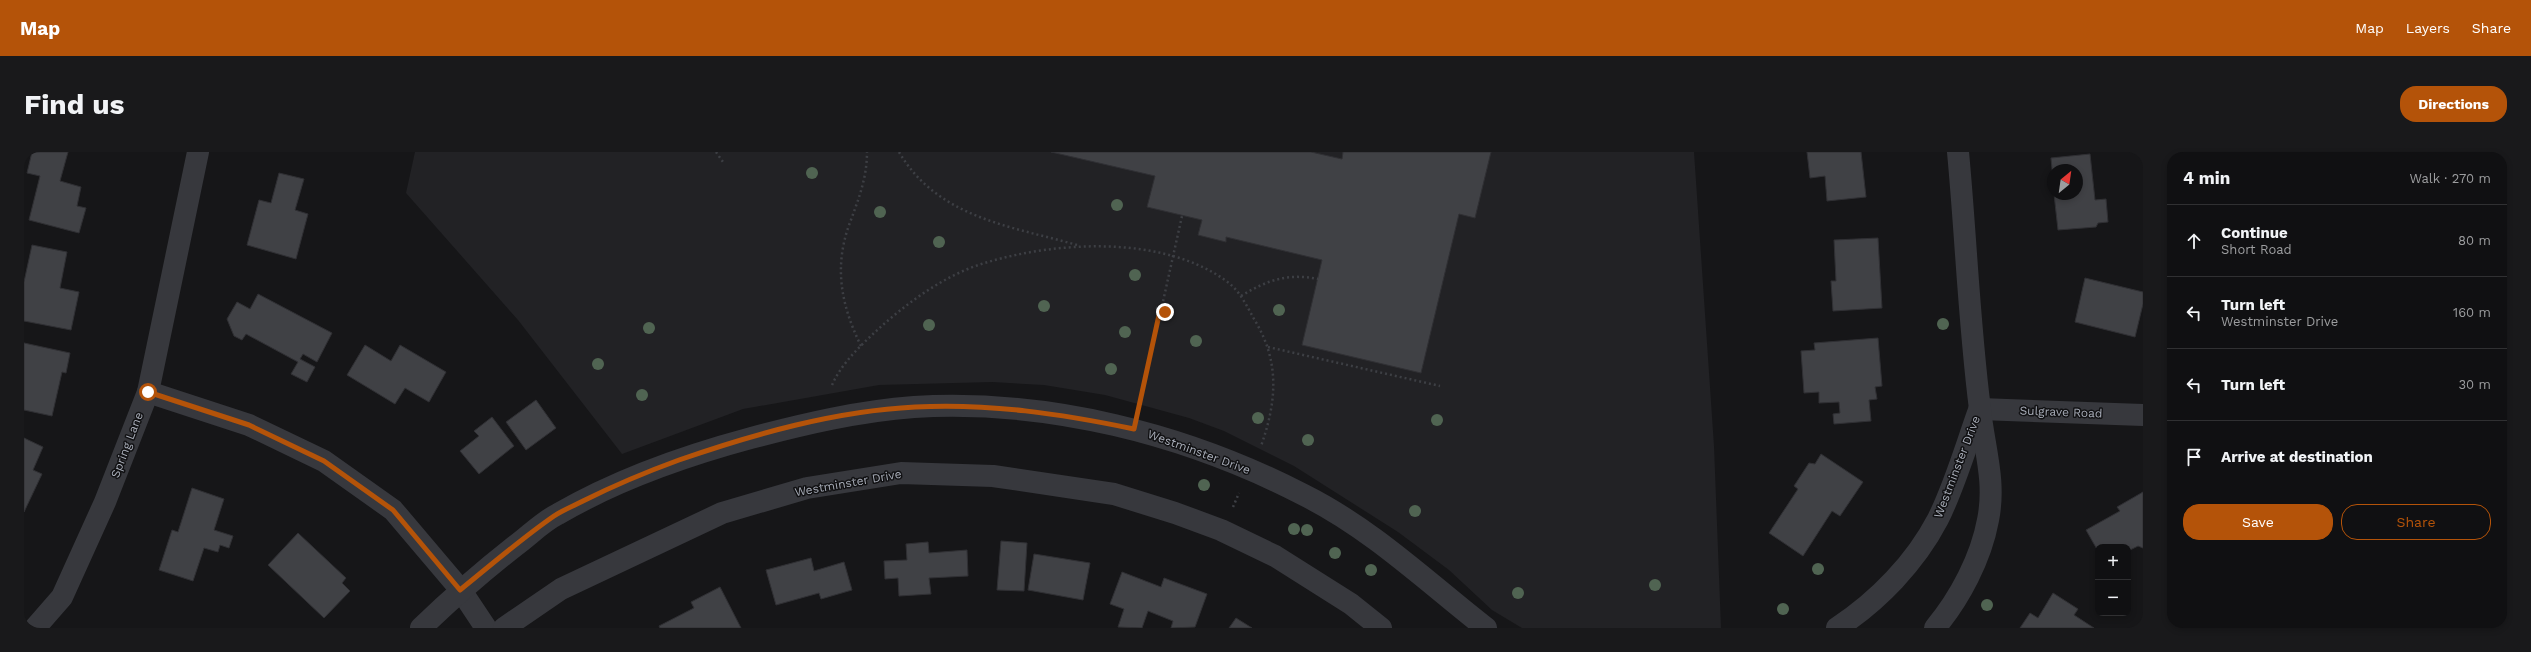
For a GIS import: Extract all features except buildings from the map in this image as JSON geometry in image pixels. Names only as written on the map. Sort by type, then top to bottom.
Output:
[{"type":"street","name":"Spring Lane","points":[[35,628],[62,597],[105,502],[148,392],[198,152]]},
{"type":"street","name":"Westminster Drive","points":[[1935,628],[1962,589],[1977,556],[1988,520],[1992,481],[1980,409],[1958,152]]},
{"type":"street","points":[[148,392],[249,425],[324,461],[393,510],[460,590],[486,628]]},
{"type":"street","name":"Westminster Drive","points":[[421,628],[460,590],[555,515],[627,479],[720,446],[857,413],[914,407],[964,407],[1035,412],[1134,429],[1250,470],[1306,495],[1382,542],[1486,628]]},
{"type":"street","name":"Westminster Drive","points":[[1837,628],[1867,605],[1894,580],[1918,550],[1938,519],[1980,409]]},
{"type":"street","name":"Sulgrave Road","points":[[1980,409],[2143,415]]},
{"type":"street","name":"Westminster Drive","points":[[504,628],[561,589],[722,513],[806,488],[901,473],[1000,477],[1114,494],[1175,513],[1221,530],[1275,556],[1351,604],[1381,628]]},
{"type":"path","points":[[716,152],[723,162]]},
{"type":"path","points":[[861,346],[844,304],[840,278],[842,250],[859,201],[864,181],[867,152]]},
{"type":"path","points":[[899,152],[910,170],[924,185],[953,205],[995,222],[1080,245],[1121,247],[1173,255],[1229,283],[1241,296],[1258,325],[1268,348],[1275,394],[1272,414],[1259,452]]},
{"type":"path","points":[[1159,315],[1165,312],[1162,306],[1182,216]]},
{"type":"path","points":[[832,385],[846,362],[899,310],[945,281],[987,262],[1080,245]]},
{"type":"path","points":[[1241,296],[1252,289],[1285,276],[1318,279]]},
{"type":"path","points":[[1134,429],[1159,315],[1157,309],[1162,306]]},
{"type":"path","points":[[1268,348],[1440,386]]},
{"type":"path","points":[[1230,512],[1240,492]]},
{"type":"shaded area","points":[[415,152],[1694,152],[1714,446],[1721,628],[1522,628],[1492,610],[1449,570],[1398,532],[1294,466],[1224,431],[1189,418],[1105,395],[1044,385],[992,382],[879,385],[743,409],[622,454],[518,320],[406,193]]},
{"type":"route","points":[[148,392],[249,425],[324,461],[393,510],[460,590],[555,515],[627,479],[720,446],[790,428],[857,413],[914,407],[964,407],[1028,411],[1081,418],[1134,429],[1159,315],[1162,315],[1165,312]]}]
